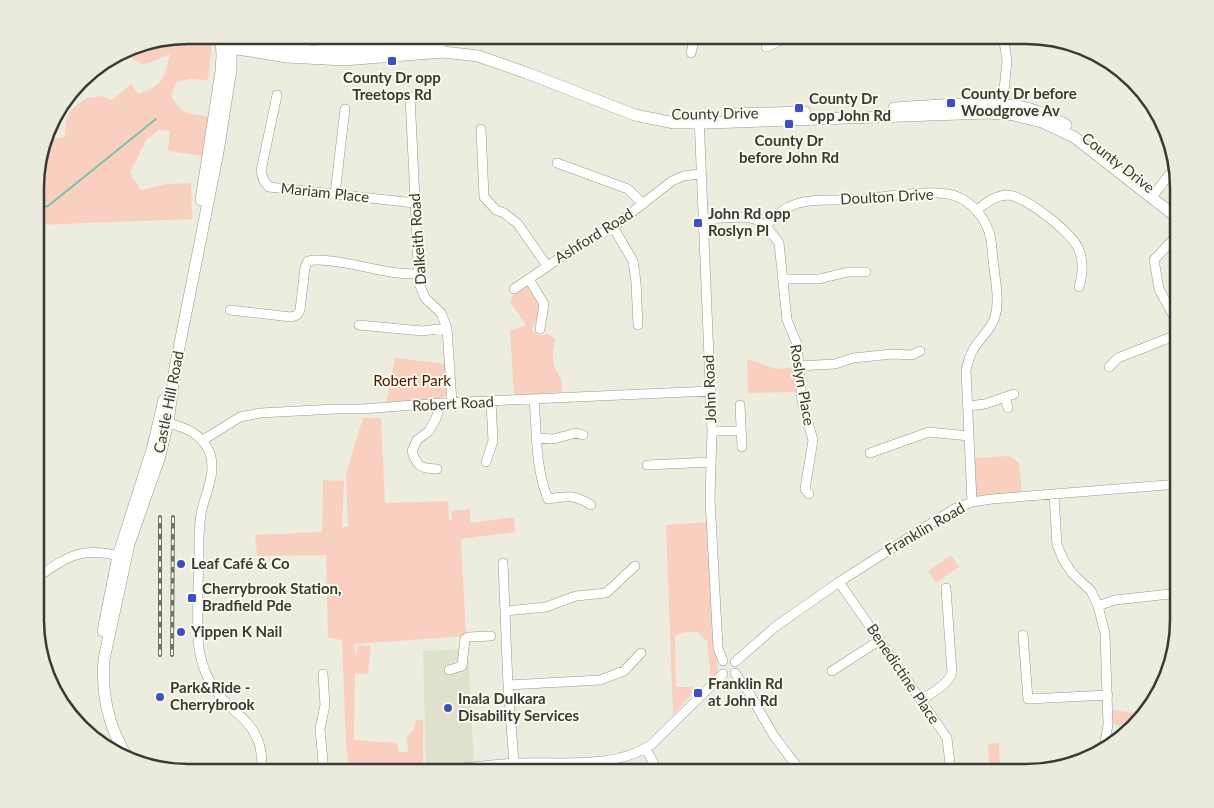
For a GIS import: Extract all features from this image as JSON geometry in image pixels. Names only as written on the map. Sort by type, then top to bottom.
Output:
[{"type":"main road","name":"Castle Hill Road","points":[[112,742],[101,712],[97,674],[107,605],[122,557],[159,459],[204,183],[221,71],[222,44]]},
{"type":"main road","name":"Castle Hill Road","points":[[164,422],[218,152],[231,69],[231,44]]},
{"type":"main road","name":"County Drive","points":[[236,44],[244,51],[309,59],[344,60],[442,52],[478,56],[527,73],[635,116],[674,123],[699,119],[1027,108],[1044,113],[1084,135],[1170,210]]},
{"type":"main road","name":"County Drive","points":[[259,44],[312,51],[377,44]]},
{"type":"main road","name":"County Drive","points":[[439,44],[499,55],[613,102],[636,109],[699,119]]},
{"type":"main road","name":"County Drive","points":[[1153,194],[1170,204]]},
{"type":"main road","name":"Castle Hill Road","points":[[122,557],[106,645],[103,674],[105,705],[122,748]]},
{"type":"street","points":[[394,56],[410,49],[412,44]]},
{"type":"street","points":[[416,44],[420,50],[429,53]]},
{"type":"street","points":[[690,54],[693,44]]},
{"type":"street","points":[[766,48],[774,44]]},
{"type":"street","points":[[1002,109],[1007,62],[1004,44]]},
{"type":"street","name":"Mariam Place","points":[[277,95],[261,171],[264,181],[272,188],[415,202]]},
{"type":"street","name":"Dalkeith Road","points":[[410,96],[418,274],[421,291],[425,298],[441,313],[447,328],[452,404]]},
{"type":"street","points":[[335,194],[345,109]]},
{"type":"street","name":"John Road","points":[[699,119],[712,431],[710,499],[718,648],[723,661]]},
{"type":"street","points":[[481,129],[484,197],[496,210],[518,224],[547,266]]},
{"type":"street","points":[[557,163],[628,190],[644,204]]},
{"type":"street","points":[[1153,194],[1169,173]]},
{"type":"street","name":"Ashford Road","points":[[514,289],[580,245],[613,227],[677,178],[701,174]]},
{"type":"street","name":"Doulton Drive","points":[[766,226],[788,206],[806,201],[949,194],[968,203],[977,210]]},
{"type":"street","points":[[972,502],[966,370],[972,352],[989,330],[995,318],[998,304],[988,228],[977,210],[994,198],[1008,195],[1027,202],[1068,233],[1079,248],[1084,271],[1079,287]]},
{"type":"street","points":[[703,219],[745,217],[755,219],[766,226]]},
{"type":"street","name":"Roslyn Place","points":[[766,226],[779,243],[787,320],[797,344],[802,401],[812,440],[805,489],[809,494]]},
{"type":"street","points":[[613,227],[633,261],[638,326]]},
{"type":"street","points":[[1170,243],[1154,260],[1159,289],[1170,309]]},
{"type":"street","points":[[230,310],[291,317],[297,315],[300,310],[305,267],[308,261],[314,259],[351,263],[404,275],[418,274]]},
{"type":"street","points":[[784,279],[819,279],[848,272],[866,272]]},
{"type":"street","points":[[529,279],[544,304],[540,329]]},
{"type":"street","points":[[359,325],[422,331],[447,328]]},
{"type":"street","points":[[1109,367],[1118,358],[1170,338]]},
{"type":"street","points":[[798,366],[835,364],[854,358],[893,354],[912,355],[920,351]]},
{"type":"street","name":"Robert Road","points":[[203,440],[232,421],[249,414],[710,391]]},
{"type":"street","points":[[968,406],[985,404],[1009,396],[1008,408]]},
{"type":"street","points":[[534,399],[537,438],[536,454],[543,488],[548,499],[571,496],[580,498],[590,505]]},
{"type":"street","points":[[486,462],[492,441],[491,402]]},
{"type":"street","points":[[437,469],[424,468],[416,464],[412,451],[417,440],[429,431],[441,403]]},
{"type":"street","points":[[740,404],[742,447]]},
{"type":"street","points":[[164,422],[190,430],[203,440],[209,452],[212,468],[200,529],[199,655],[205,673],[215,690],[249,725],[257,737],[262,764]]},
{"type":"street","points":[[712,431],[741,431]]},
{"type":"street","points":[[870,453],[929,432],[969,436]]},
{"type":"street","points":[[537,438],[552,439],[576,433],[583,435]]},
{"type":"street","points":[[648,465],[711,462]]},
{"type":"street","name":"Franklin Road","points":[[736,662],[775,627],[839,582],[954,509],[972,502],[1170,485]]},
{"type":"street","points":[[1054,495],[1057,545],[1063,559],[1072,572],[1091,591],[1098,606],[1105,634],[1108,695],[1108,726],[1105,740]]},
{"type":"street","points":[[44,572],[62,560],[80,553],[98,552],[122,557]]},
{"type":"street","points":[[503,563],[508,685],[514,763]]},
{"type":"street","points":[[506,610],[546,607],[576,596],[606,593],[635,566]]},
{"type":"street","name":"Benedictine Place","points":[[839,582],[947,738],[950,764]]},
{"type":"street","points":[[921,700],[940,687],[949,679],[952,673],[946,588]]},
{"type":"street","points":[[1098,606],[1115,600],[1170,594]]},
{"type":"street","points":[[1023,635],[1028,699],[1108,695]]},
{"type":"street","points":[[449,670],[462,666],[465,639],[468,637],[491,636]]},
{"type":"street","points":[[832,672],[880,640]]},
{"type":"street","points":[[508,685],[600,680],[624,671],[641,653]]},
{"type":"street","points":[[731,659],[736,662],[737,667],[734,674],[728,676],[723,674],[720,669],[723,661],[731,659]]},
{"type":"street","points":[[322,764],[320,729],[325,705],[323,674]]},
{"type":"street","points":[[503,764],[604,761],[633,755],[646,749],[657,740],[723,674]]},
{"type":"street","points":[[734,674],[749,693],[774,736],[795,764]]},
{"type":"street","points":[[646,749],[654,764]]},
{"type":"shaded area","name":"Inala Dulkara Disability Services","points":[[468,649],[474,764],[426,764],[423,651]]},
{"type":"shaded area","points":[[588,762],[588,764],[539,764]]},
{"type":"green space","points":[[212,44],[208,80],[189,79],[177,82],[171,95],[178,106],[185,112],[208,116],[203,156],[168,151],[170,131],[159,130],[146,140],[130,173],[141,190],[167,184],[191,183],[192,219],[44,225],[45,169],[49,151],[54,139],[65,136],[66,119],[71,110],[86,98],[103,96],[112,100],[131,84],[138,94],[153,88],[164,76],[170,54],[144,65],[129,57],[142,51],[169,45]]},
{"type":"green space","points":[[525,285],[530,286],[540,304],[539,316],[532,330],[539,335],[547,333],[556,339],[553,358],[561,381],[561,392],[514,396],[510,330],[525,326],[525,323],[510,302],[514,293]]},
{"type":"green space","name":"Robert Park","points":[[395,358],[446,364],[446,394],[440,401],[386,403]]},
{"type":"green space","points":[[747,359],[776,369],[796,367],[798,392],[748,393]]},
{"type":"green space","points":[[363,418],[381,418],[385,503],[448,501],[449,520],[452,520],[451,511],[470,509],[470,523],[514,517],[515,532],[461,539],[466,636],[355,644],[355,659],[358,645],[371,646],[368,674],[355,673],[354,740],[397,743],[399,752],[408,752],[407,737],[414,729],[416,720],[423,720],[423,764],[348,764],[346,746],[342,640],[328,638],[326,555],[257,556],[255,535],[322,532],[323,480],[344,481],[342,527],[348,527],[346,474]]},
{"type":"green space","points":[[1009,456],[1019,463],[1022,493],[976,497],[973,458]]},
{"type":"green space","points":[[708,522],[718,674],[711,678],[707,641],[697,632],[675,635],[676,687],[695,687],[691,695],[673,715],[666,525]]},
{"type":"green space","points":[[951,555],[959,567],[936,583],[928,571]]},
{"type":"green space","points":[[1113,710],[1136,713],[1123,726],[1112,724]]},
{"type":"green space","points":[[999,743],[1000,764],[989,764],[988,744]]},
{"type":"waterway","points":[[44,207],[48,206],[156,119]]},
{"type":"railway","points":[[160,517],[160,655]]},
{"type":"railway","points":[[172,655],[173,517]]},
{"type":"place","name":"County Dr opp Treetops Rd","points":[[392,61]]},
{"type":"place","name":"County Dr before Woodgrove Av","points":[[951,103]]},
{"type":"place","name":"County Dr opp John Rd","points":[[799,108]]},
{"type":"place","name":"County Dr before John Rd","points":[[789,124]]},
{"type":"place","name":"John Rd opp Roslyn Pl","points":[[698,223]]},
{"type":"place","name":"Leaf Café & Co","points":[[181,564]]},
{"type":"place","name":"Cherrybrook Station, Bradfield Pde","points":[[192,598]]},
{"type":"place","name":"Yippen K Nail","points":[[181,632]]},
{"type":"place","name":"Franklin Rd at John Rd","points":[[698,693]]},
{"type":"place","name":"Park&Ride - Cherrybrook","points":[[160,697]]},
{"type":"place","name":"Inala Dulkara Disability Services","points":[[448,708]]}]
